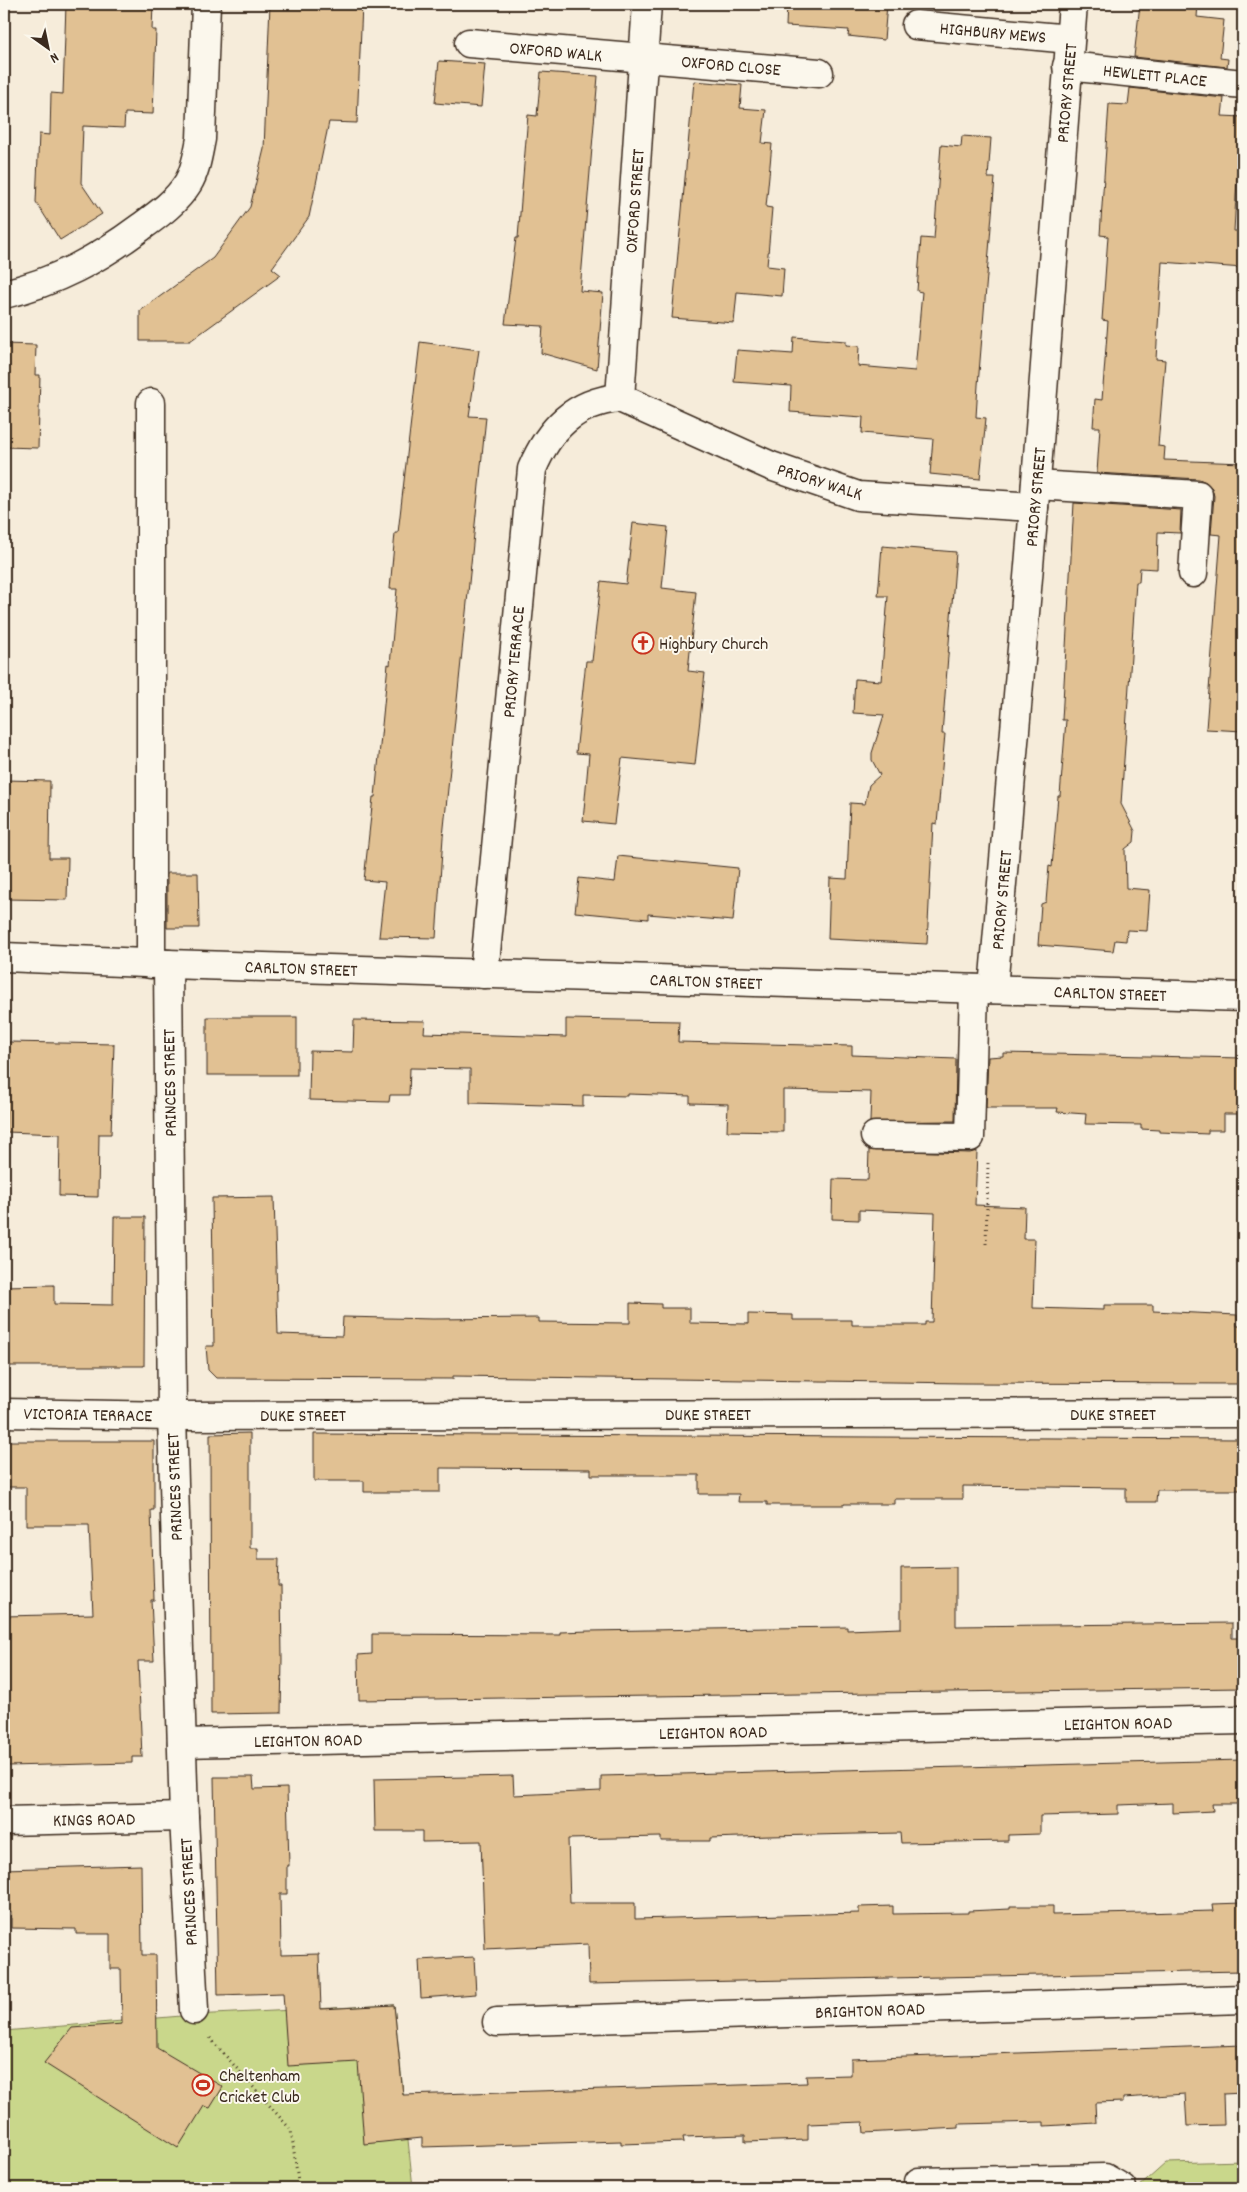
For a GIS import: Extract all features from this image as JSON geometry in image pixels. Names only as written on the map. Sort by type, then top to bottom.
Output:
[{"type":"street","points":[[4,294],[43,282],[96,259],[164,211],[176,200],[189,181],[197,160],[200,139],[206,4]]},
{"type":"street","name":"OXFORD STREET","points":[[620,398],[648,4]]},
{"type":"street","name":"PRIORY STREET","points":[[970,1138],[1035,496],[1073,4]]},
{"type":"street","name":"HIGHBURY MEWS","points":[[916,25],[1070,39]]},
{"type":"street","name":"OXFORD WALK","points":[[469,43],[644,58]]},
{"type":"street","name":"OXFORD CLOSE","points":[[644,58],[819,72]]},
{"type":"street","name":"HEWLETT PLACE","points":[[1067,66],[1243,84]]},
{"type":"street","name":"PRIORY WALK","points":[[620,398],[771,466],[858,496],[1198,495],[1193,574]]},
{"type":"street","name":"PRIORY TERRACE","points":[[484,974],[532,469],[540,450],[552,432],[568,417],[586,406],[620,398]]},
{"type":"street","name":"PRINCES STREET","points":[[151,403],[160,964],[172,1416],[184,1817],[194,2010]]},
{"type":"street","name":"CARLTON STREET","points":[[4,957],[160,964],[1243,997]]},
{"type":"street","points":[[875,1136],[970,1138]]},
{"type":"street","name":"VICTORIA TERRACE","points":[[4,1413],[172,1416]]},
{"type":"street","name":"DUKE STREET","points":[[172,1416],[1243,1413]]},
{"type":"street","name":"LEIGHTON ROAD","points":[[182,1743],[1243,1720]]},
{"type":"street","name":"KINGS ROAD","points":[[4,1821],[184,1817]]},
{"type":"street","name":"BRIGHTON ROAD","points":[[497,2022],[1243,1999]]},
{"type":"street","points":[[918,2182],[1106,2178],[1122,2188]]},
{"type":"path","points":[[970,1138],[988,1138],[986,1244]]},
{"type":"path","points":[[194,2010],[212,2041],[291,2130],[299,2188]]},
{"type":"green space","name":"Cheltenham Cricket Club","points":[[394,2005],[413,2188],[4,2188],[4,2031],[193,2015]]},
{"type":"green space","points":[[1243,2161],[1243,2188],[1138,2188],[1166,2163]]},
{"type":"building","points":[[66,4],[153,4],[152,30],[156,30],[153,114],[125,113],[124,128],[83,126],[81,183],[102,214],[60,240],[36,202],[39,134],[50,135],[51,93],[63,94]]},
{"type":"building","points":[[270,4],[362,4],[357,123],[329,122],[309,217],[272,268],[281,275],[190,341],[140,341],[140,311],[213,258],[250,207],[264,149]]},
{"type":"building","points":[[787,4],[887,4],[884,40],[848,36],[849,30],[786,26]]},
{"type":"building","points":[[1140,4],[1198,4],[1197,17],[1224,20],[1220,58],[1228,59],[1227,67],[1134,57]]},
{"type":"building","points":[[439,61],[485,64],[481,107],[435,103]]},
{"type":"building","points":[[541,72],[598,76],[580,291],[603,293],[597,369],[541,353],[543,326],[505,324],[516,238],[518,238],[528,115],[537,116]]},
{"type":"building","points":[[694,81],[742,85],[740,108],[766,110],[762,143],[772,144],[766,207],[772,208],[767,266],[784,268],[782,296],[737,292],[734,323],[672,318]]},
{"type":"building","points":[[1130,88],[1224,98],[1222,116],[1243,117],[1243,162],[1238,162],[1234,231],[1243,231],[1243,268],[1162,262],[1156,359],[1165,360],[1158,446],[1165,447],[1164,460],[1243,463],[1243,731],[1206,729],[1221,535],[1211,534],[1214,496],[1212,488],[1206,482],[1199,479],[1097,473],[1100,427],[1093,427],[1095,399],[1102,400],[1108,321],[1102,320],[1108,236],[1100,235],[1109,104],[1128,105]]},
{"type":"building","points":[[962,136],[991,138],[988,178],[995,178],[976,417],[986,418],[980,479],[930,474],[933,439],[862,433],[863,417],[790,412],[791,386],[734,382],[737,350],[793,354],[794,337],[846,341],[846,345],[859,346],[858,366],[915,371],[922,292],[917,291],[921,238],[934,239],[941,145],[961,147]]},
{"type":"building","points":[[420,342],[479,350],[469,416],[486,417],[443,837],[436,938],[379,937],[385,882],[364,880],[373,797],[375,797],[388,664],[390,665],[397,589],[390,589],[395,533],[398,533]]},
{"type":"building","points":[[4,344],[36,345],[35,375],[40,375],[38,448],[4,447]]},
{"type":"building","points":[[1074,503],[1181,510],[1180,533],[1158,532],[1157,569],[1140,568],[1139,582],[1136,582],[1121,804],[1135,831],[1134,842],[1125,849],[1126,888],[1150,890],[1147,931],[1127,930],[1126,941],[1115,940],[1113,951],[1038,945],[1041,904],[1046,902],[1049,866],[1052,867],[1058,796],[1060,796],[1066,720],[1062,720]]},
{"type":"building","name":"Highbury Church","points":[[633,523],[668,527],[662,588],[696,592],[688,671],[705,673],[695,765],[622,758],[614,824],[583,821],[589,754],[576,753],[586,661],[592,661],[601,581],[626,584]]},
{"type":"building","points":[[882,546],[956,552],[942,734],[945,734],[937,824],[933,823],[927,944],[828,939],[830,878],[847,879],[850,803],[865,804],[869,785],[880,775],[872,760],[872,753],[884,715],[853,713],[855,679],[881,681],[888,596],[878,596]]},
{"type":"building","points":[[4,780],[50,781],[49,858],[68,858],[67,900],[4,899]]},
{"type":"building","points":[[618,856],[738,868],[733,921],[648,914],[648,919],[575,912],[579,878],[615,882]]},
{"type":"building","points":[[167,873],[198,873],[199,928],[167,928]]},
{"type":"building","points":[[207,1017],[297,1017],[297,1075],[207,1075]]},
{"type":"building","points":[[566,1019],[679,1021],[678,1042],[852,1046],[852,1055],[956,1059],[955,1121],[870,1122],[871,1092],[783,1090],[783,1132],[727,1131],[728,1104],[690,1103],[690,1096],[583,1095],[583,1106],[470,1103],[470,1069],[410,1068],[409,1095],[390,1095],[389,1102],[309,1100],[310,1051],[353,1052],[354,1020],[425,1021],[424,1033],[566,1037]]},
{"type":"building","points":[[8,1042],[114,1044],[111,1134],[99,1134],[98,1197],[59,1196],[60,1134],[6,1132]]},
{"type":"building","points":[[1003,1053],[1243,1058],[1243,1114],[1224,1114],[1224,1130],[1208,1130],[1208,1134],[1159,1132],[1159,1130],[1141,1129],[1141,1125],[1085,1124],[1086,1114],[1057,1112],[1058,1108],[986,1108],[988,1057],[1003,1056]]},
{"type":"building","points":[[869,1150],[970,1153],[977,1151],[975,1205],[1025,1207],[1024,1239],[1035,1239],[1033,1308],[1104,1310],[1104,1305],[1153,1305],[1153,1311],[1237,1315],[1237,1326],[1243,1326],[1243,1384],[965,1383],[453,1376],[453,1379],[216,1378],[208,1370],[206,1346],[214,1346],[212,1198],[274,1197],[278,1334],[342,1336],[343,1317],[433,1319],[539,1318],[539,1322],[630,1323],[630,1303],[661,1304],[661,1308],[690,1308],[690,1323],[748,1324],[748,1314],[793,1315],[793,1320],[852,1320],[852,1325],[925,1325],[925,1322],[932,1322],[935,1213],[859,1210],[859,1220],[832,1219],[833,1179],[868,1180]]},
{"type":"building","points":[[114,1217],[145,1217],[144,1366],[4,1366],[4,1286],[54,1285],[54,1304],[113,1305]]},
{"type":"building","points":[[250,1433],[250,1548],[258,1548],[258,1559],[279,1559],[278,1586],[281,1586],[282,1659],[281,1713],[211,1714],[210,1434]]},
{"type":"building","points":[[314,1434],[1243,1439],[1243,1490],[1157,1490],[1156,1502],[1126,1502],[1126,1488],[963,1486],[963,1499],[894,1499],[894,1504],[767,1505],[767,1502],[738,1502],[739,1494],[699,1494],[699,1475],[591,1475],[591,1469],[440,1468],[440,1492],[364,1492],[364,1481],[314,1481]]},
{"type":"building","points":[[4,1441],[154,1441],[154,1510],[151,1510],[154,1600],[151,1600],[154,1661],[138,1661],[142,1757],[132,1757],[132,1763],[7,1766],[4,1616],[93,1614],[89,1525],[26,1525],[26,1487],[4,1487]]},
{"type":"building","points":[[956,1567],[956,1626],[1232,1623],[1232,1638],[1243,1638],[1243,1688],[359,1700],[358,1655],[372,1654],[372,1634],[560,1635],[560,1632],[589,1631],[847,1627],[847,1630],[901,1628],[901,1568]]},
{"type":"building","points":[[1243,1760],[1243,1804],[1212,1804],[1213,1811],[1173,1813],[1173,1803],[1118,1805],[1118,1814],[1040,1816],[1040,1834],[1008,1835],[1008,1841],[901,1843],[900,1833],[710,1838],[710,1841],[661,1841],[661,1837],[568,1839],[570,1903],[635,1903],[635,1919],[859,1913],[859,1907],[893,1906],[893,1914],[968,1913],[968,1911],[1010,1909],[1010,1906],[1053,1906],[1053,1915],[1142,1913],[1213,1911],[1212,1904],[1243,1903],[1243,1971],[589,1984],[588,1944],[485,1949],[481,1841],[422,1842],[422,1831],[375,1831],[374,1779],[513,1776],[514,1795],[601,1791],[601,1776]]},
{"type":"building","points":[[214,1777],[253,1777],[254,1789],[287,1788],[289,1866],[287,1866],[287,1894],[280,1894],[281,1955],[319,1954],[321,2009],[394,2005],[403,2095],[807,2083],[806,2076],[851,2075],[851,2059],[1243,2045],[1243,2093],[1223,2094],[1224,2125],[1187,2126],[1185,2094],[1123,2098],[1123,2102],[1095,2103],[1096,2123],[1044,2126],[1044,2122],[959,2124],[959,2128],[864,2133],[863,2122],[808,2124],[808,2140],[745,2142],[745,2135],[683,2137],[684,2142],[621,2144],[621,2141],[422,2147],[422,2138],[364,2144],[358,2062],[288,2066],[283,1993],[218,1995]]},
{"type":"building","points":[[141,1865],[142,1955],[156,1955],[157,2048],[223,2087],[210,2108],[204,2106],[178,2148],[44,2063],[72,2028],[122,2024],[121,1969],[110,1969],[110,1934],[76,1934],[76,1929],[11,1928],[11,1912],[4,1912],[4,1869]]},
{"type":"building","points":[[474,1957],[476,1994],[421,1998],[419,1960]]},
{"type":"place","name":"Highbury Church","points":[[643,643]]},
{"type":"place","name":"Cheltenham Cricket Club","points":[[203,2085]]}]
